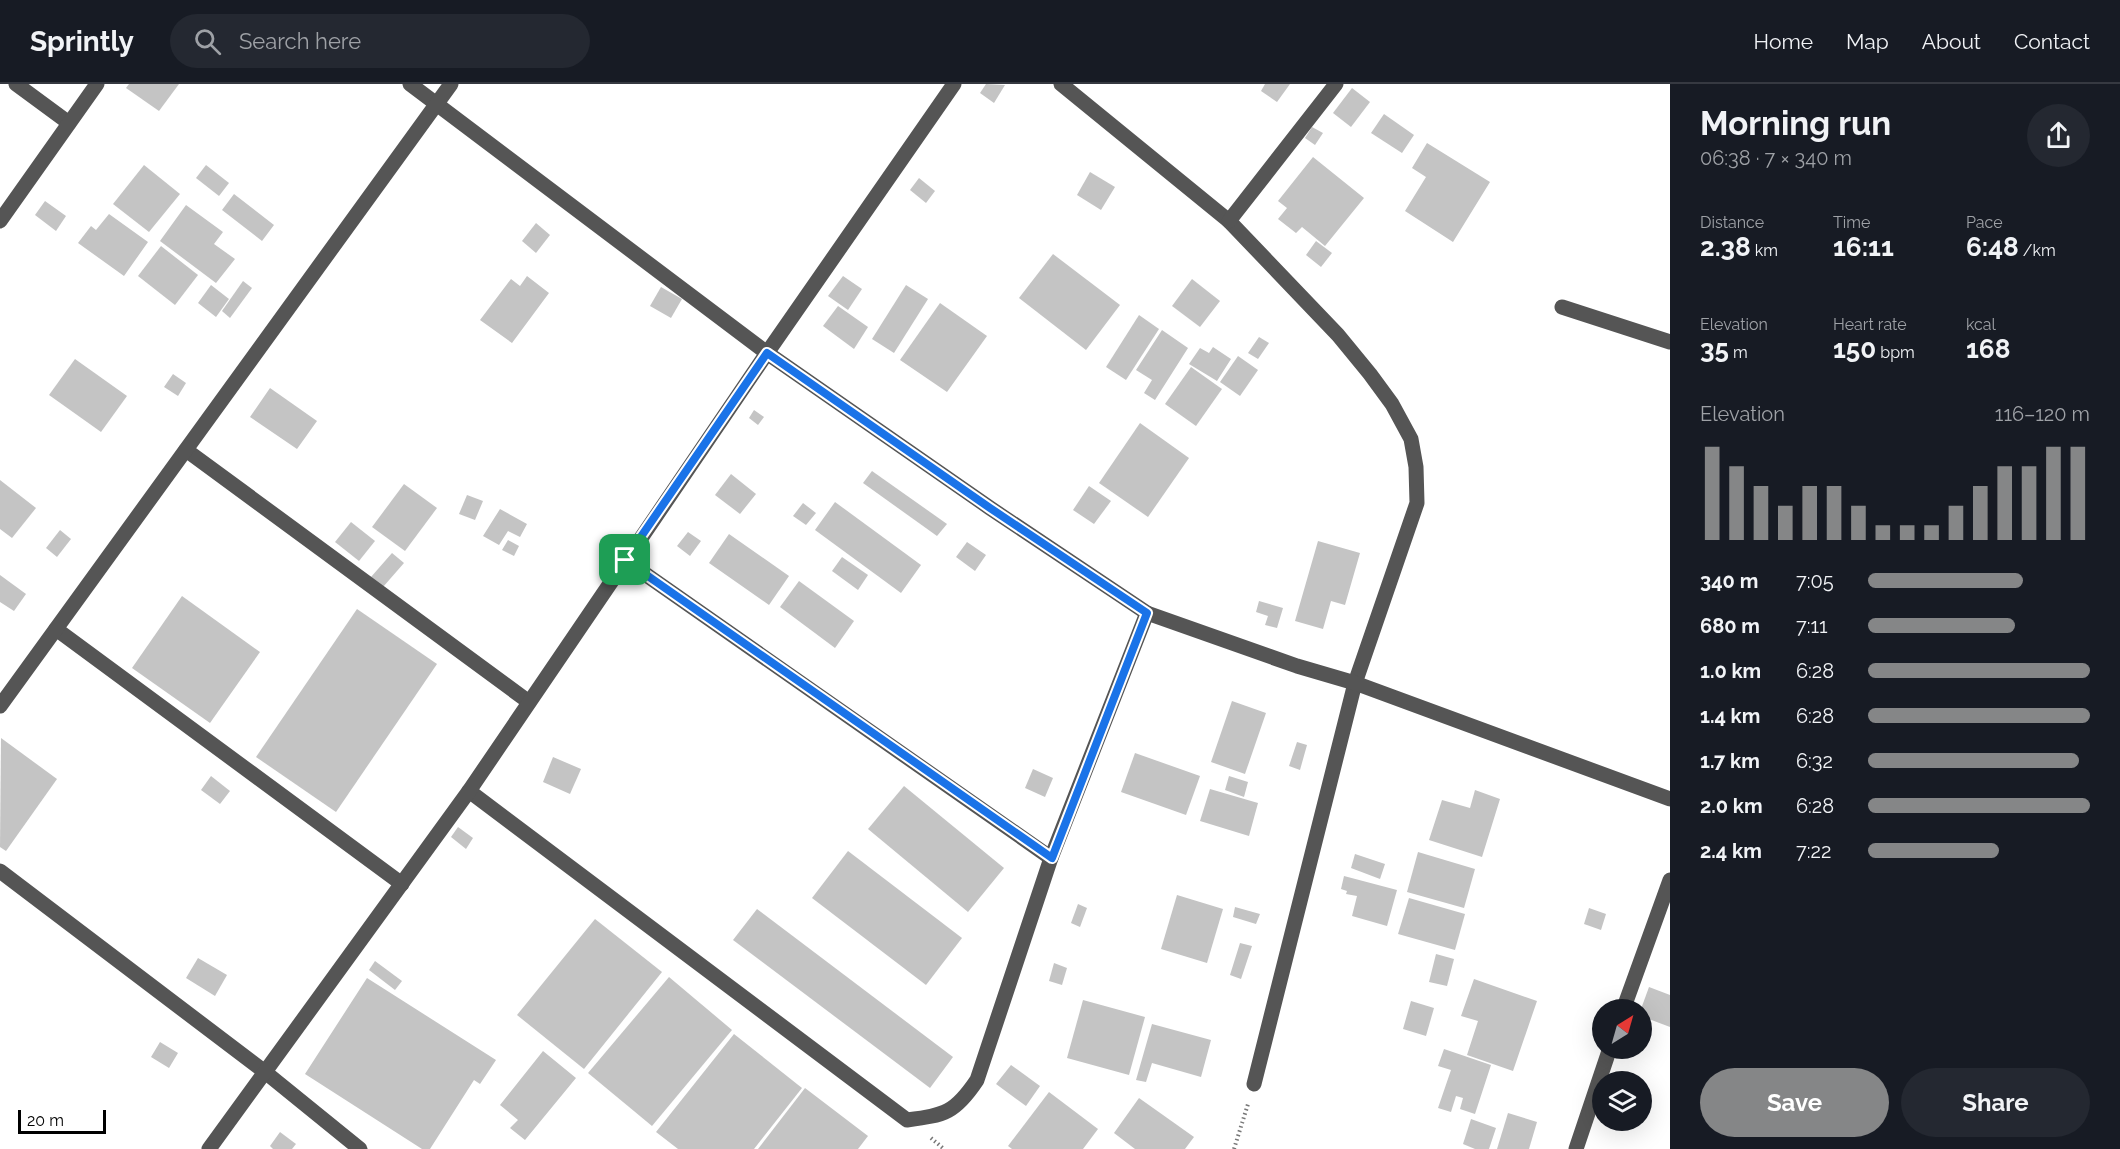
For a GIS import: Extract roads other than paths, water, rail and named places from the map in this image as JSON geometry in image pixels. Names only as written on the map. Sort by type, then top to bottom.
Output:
[{"type":"street","points":[[16,84],[69,123]]},
{"type":"street","points":[[0,221],[97,84]]},
{"type":"street","points":[[410,84],[767,353],[990,508],[1147,613],[1297,666],[1355,683],[1670,799]]},
{"type":"street","points":[[0,706],[452,84]]},
{"type":"street","points":[[209,1149],[469,791],[767,353],[954,84]]},
{"type":"street","points":[[1061,84],[1228,221],[1338,336],[1370,374],[1392,404],[1411,439],[1416,467],[1417,503],[1355,683],[1254,1084]]},
{"type":"street","points":[[1228,221],[1336,84]]},
{"type":"street","points":[[1562,307],[1670,342]]},
{"type":"street","points":[[186,450],[529,702]]},
{"type":"street","points":[[625,560],[1052,858]]},
{"type":"street","points":[[469,791],[907,1120],[941,1114],[954,1108],[977,1080],[1052,858],[1147,613]]},
{"type":"street","points":[[56,629],[402,884]]},
{"type":"street","points":[[0,870],[265,1072],[360,1149]]},
{"type":"street","points":[[1627,999],[1670,880]]},
{"type":"street","points":[[1576,1149],[1606,1059]]}]
